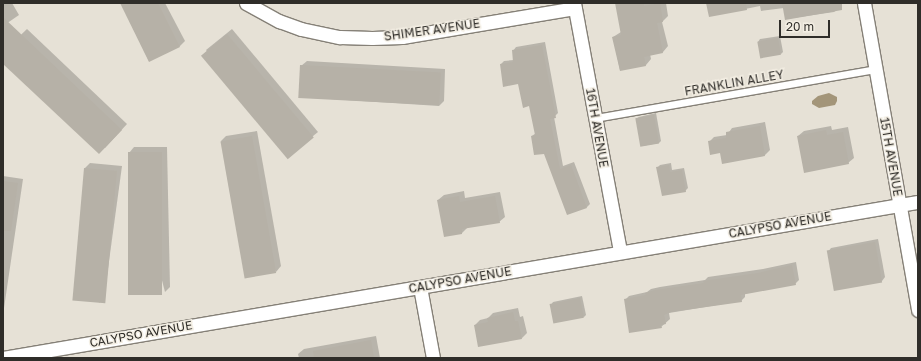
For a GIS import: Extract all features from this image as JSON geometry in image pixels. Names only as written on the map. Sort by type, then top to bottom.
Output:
[{"type":"street","name":"SHIMER AVENUE","points":[[246,3],[279,21],[301,29],[340,37],[372,38],[402,37],[575,6]]},
{"type":"street","name":"15TH AVENUE","points":[[864,3],[918,310]]},
{"type":"street","name":"16TH AVENUE","points":[[575,6],[620,252]]},
{"type":"street","name":"CALYPSO AVENUE","points":[[3,358],[918,202]]},
{"type":"street","points":[[420,287],[433,358]]},
{"type":"lane","name":"FRANKLIN ALLEY","points":[[595,118],[876,69]]},
{"type":"shaded area","points":[[829,93],[837,97],[835,105],[819,108],[812,104],[812,101],[818,96]]},
{"type":"building","points":[[120,3],[158,3],[180,47],[149,62]]},
{"type":"building","points":[[615,3],[644,3],[644,6],[660,3],[663,22],[657,23],[663,53],[644,57],[646,66],[620,71],[612,37],[621,35]]},
{"type":"building","points":[[706,3],[746,3],[747,10],[709,17]]},
{"type":"building","points":[[782,3],[842,3],[842,10],[785,20]]},
{"type":"building","points":[[3,17],[122,130],[99,154],[3,64]]},
{"type":"building","points":[[227,34],[314,137],[288,159],[201,56]]},
{"type":"building","points":[[778,38],[781,55],[760,58],[757,42]]},
{"type":"building","points":[[542,45],[556,118],[550,119],[560,169],[571,165],[587,208],[567,215],[544,154],[534,155],[531,136],[535,135],[529,106],[523,108],[518,84],[503,87],[500,64],[513,62],[512,50]]},
{"type":"building","points":[[300,65],[441,72],[439,105],[298,98]]},
{"type":"building","points":[[654,115],[659,144],[640,147],[635,118]]},
{"type":"building","points":[[760,126],[765,156],[722,164],[720,153],[710,155],[708,141],[726,138],[726,132]]},
{"type":"building","points":[[826,130],[827,135],[843,132],[849,164],[804,173],[797,136]]},
{"type":"building","points":[[252,136],[276,273],[245,278],[220,142]]},
{"type":"building","points":[[128,152],[162,152],[162,295],[128,295]]},
{"type":"building","points":[[669,165],[670,172],[682,170],[686,192],[662,196],[656,167]]},
{"type":"building","points":[[84,168],[117,171],[105,303],[72,300]]},
{"type":"building","points":[[3,181],[18,183],[11,231],[3,231]]},
{"type":"building","points":[[459,196],[460,202],[495,196],[500,223],[462,229],[462,234],[444,237],[437,200]]},
{"type":"building","points":[[875,242],[882,282],[834,291],[827,251]]},
{"type":"building","points":[[792,265],[796,285],[741,295],[742,302],[671,312],[664,315],[666,324],[661,325],[662,328],[629,333],[624,299],[646,295],[645,293],[655,290],[704,283],[703,281],[758,273]]},
{"type":"building","points":[[580,298],[584,318],[553,324],[550,304]]},
{"type":"building","points":[[513,312],[515,321],[518,321],[522,339],[478,347],[474,325],[488,322],[487,318]]},
{"type":"building","points":[[371,340],[374,358],[314,358],[313,351]]}]
